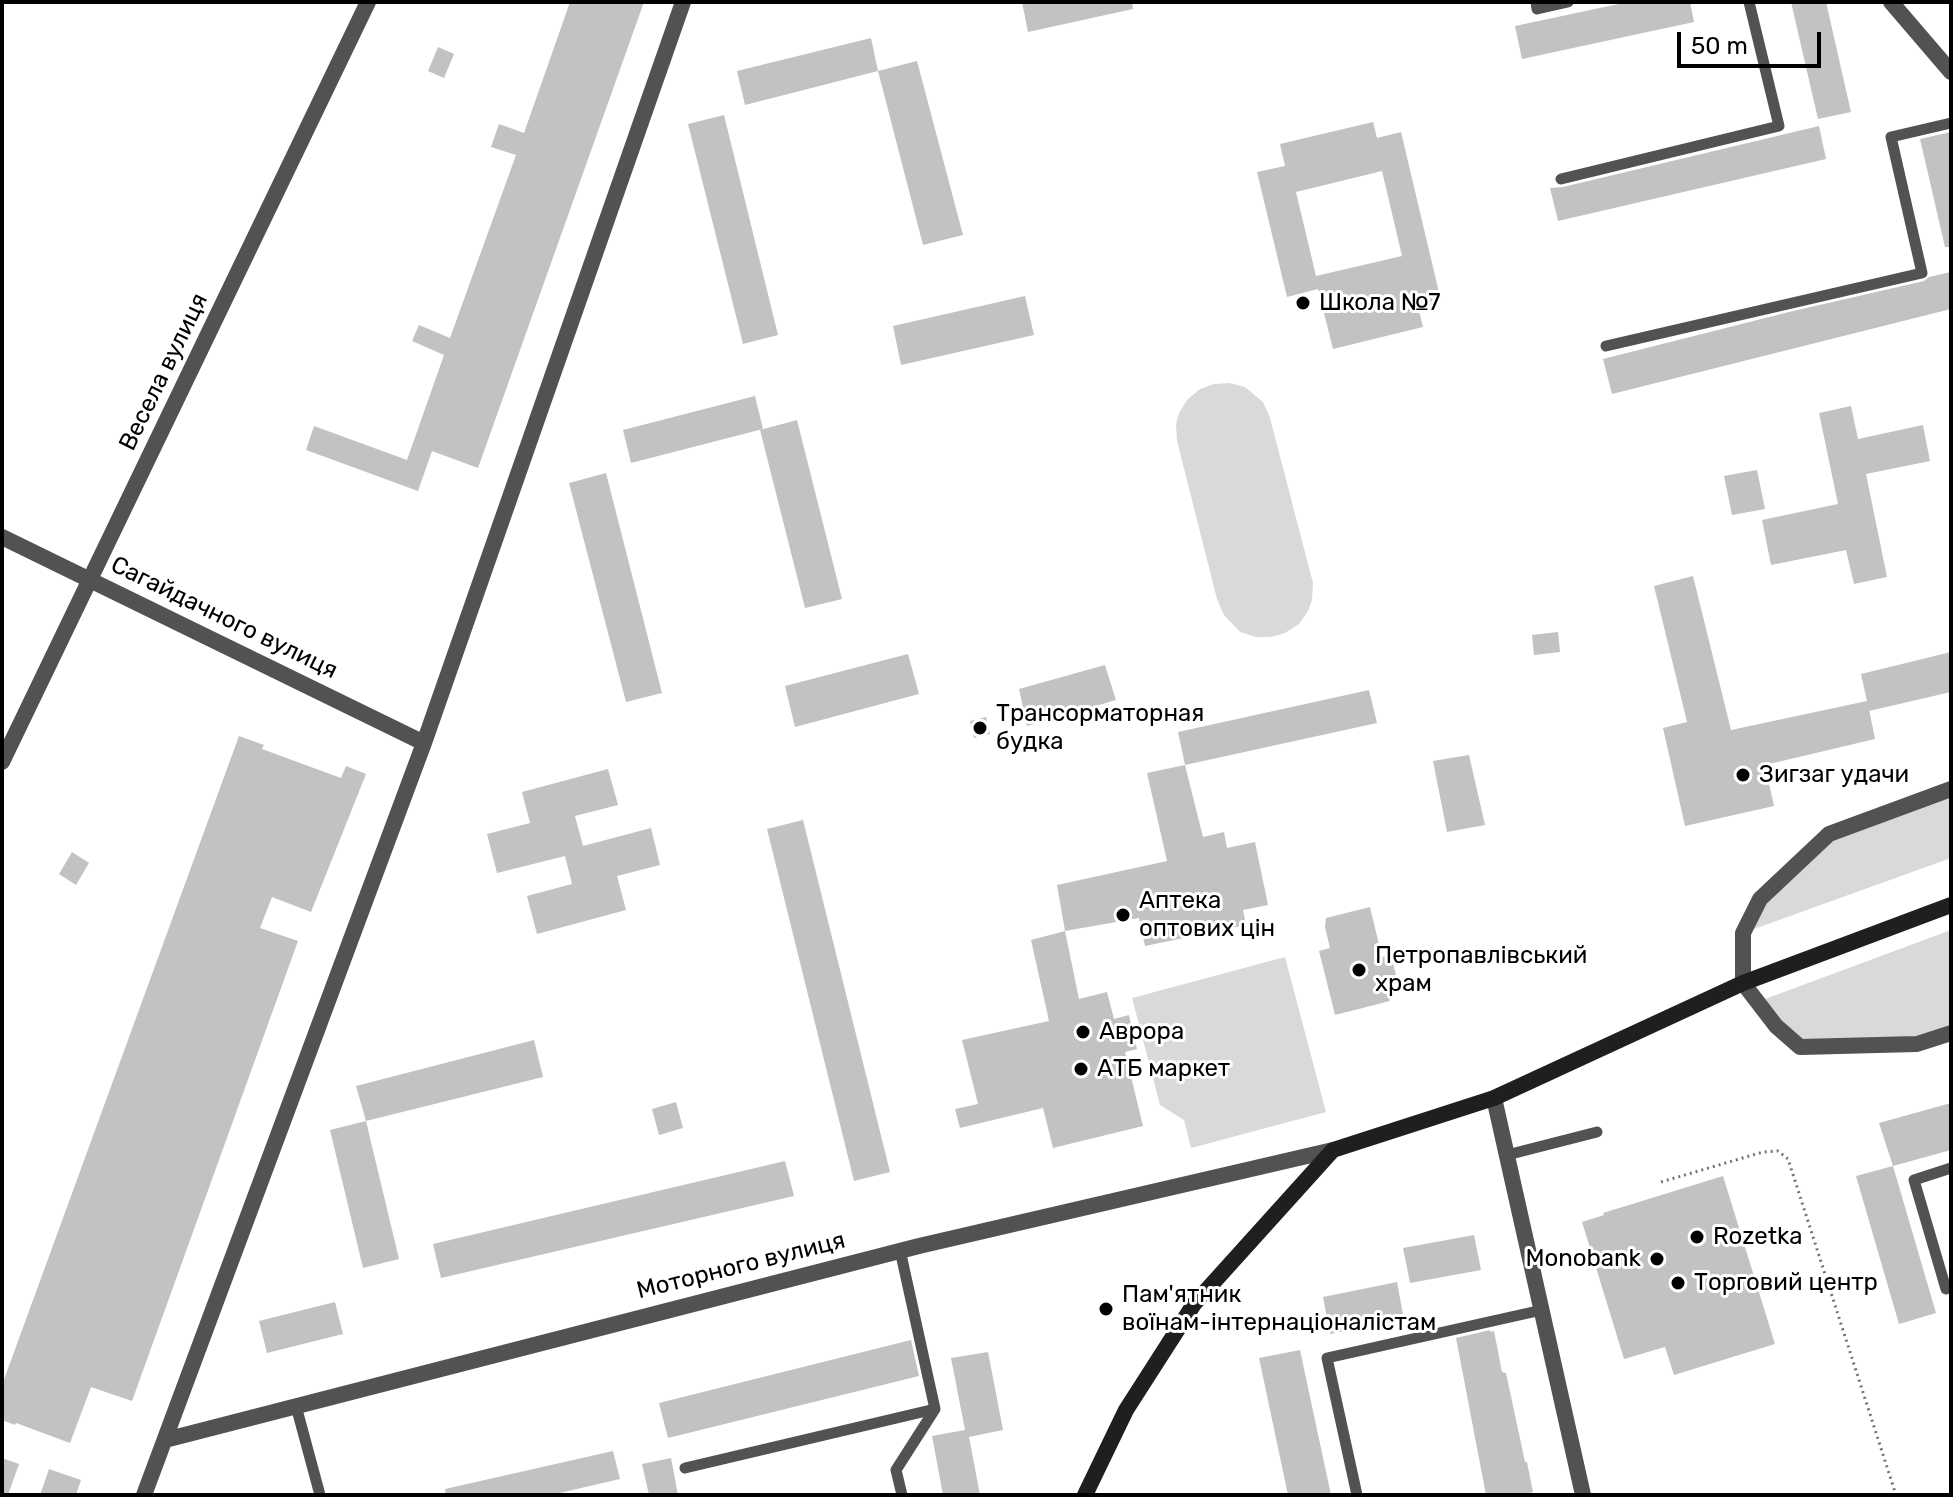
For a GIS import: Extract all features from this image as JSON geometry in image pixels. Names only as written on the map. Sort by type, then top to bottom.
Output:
[{"type":"street","name":"Весела вулиця","points":[[2,762],[368,2]]},
{"type":"street","points":[[144,1495],[424,743],[683,2]]},
{"type":"street","points":[[1891,2],[1951,72]]},
{"type":"street","name":"Сагайдачного вулиця","points":[[2,537],[424,743]]},
{"type":"street","points":[[1951,789],[1829,834],[1760,899],[1743,933],[1743,983],[1776,1026],[1800,1047],[1917,1044],[1951,1033]]},
{"type":"street","points":[[1085,1495],[1126,1410],[1194,1304],[1333,1150],[1494,1098],[1743,983],[1951,905]]},
{"type":"street","points":[[1494,1098],[1583,1495]]},
{"type":"street","name":"Моторного вулиця","points":[[165,1440],[900,1250],[1333,1150]]},
{"type":"lane","points":[[1536,2],[1537,9],[1568,2]]},
{"type":"lane","points":[[1561,179],[1779,126],[1749,2]]},
{"type":"lane","points":[[1606,346],[1922,273],[1891,137],[1951,123]]},
{"type":"lane","points":[[1507,1155],[1597,1132]]},
{"type":"lane","points":[[1946,1289],[1914,1180],[1951,1168]]},
{"type":"lane","points":[[900,1250],[935,1409],[896,1470],[902,1495]]},
{"type":"lane","points":[[1357,1495],[1327,1358],[1542,1310]]},
{"type":"lane","points":[[296,1406],[320,1495]]},
{"type":"lane","points":[[685,1468],[935,1409]]},
{"type":"path","points":[[1661,1182],[1763,1152],[1778,1151],[1788,1159],[1896,1495]]},
{"type":"shaded area","points":[[1229,383],[1245,387],[1263,402],[1270,418],[1313,583],[1312,600],[1299,624],[1271,637],[1240,632],[1224,615],[1217,599],[1177,441],[1176,424],[1187,400],[1200,389]]},
{"type":"shaded area","points":[[1951,789],[1951,858],[1743,933],[1760,899],[1829,834]]},
{"type":"shaded area","points":[[1951,930],[1951,1033],[1800,1047],[1757,1002]]},
{"type":"shaded area","points":[[1285,957],[1326,1112],[1191,1148],[1184,1120],[1160,1105],[1132,998]]},
{"type":"building","points":[[570,2],[644,2],[478,468],[432,451],[418,491],[306,450],[314,426],[407,460],[444,355],[412,341],[419,325],[450,338],[516,155],[491,147],[499,124],[524,133]]},
{"type":"building","points":[[1022,2],[1132,2],[1133,9],[1028,32]]},
{"type":"building","points":[[1628,2],[1690,2],[1694,22],[1522,59],[1515,26]]},
{"type":"building","points":[[1791,2],[1826,2],[1851,112],[1818,119]]},
{"type":"building","points":[[871,38],[878,71],[745,105],[737,71]]},
{"type":"building","points":[[438,47],[454,54],[444,78],[428,71]]},
{"type":"building","points":[[917,61],[963,235],[923,245],[878,71]]},
{"type":"building","points":[[724,115],[778,335],[743,344],[688,124]]},
{"type":"building","points":[[1373,122],[1377,138],[1401,132],[1441,301],[1418,307],[1423,327],[1333,349],[1318,289],[1287,297],[1257,172],[1285,166],[1280,144]],"holes":[[[1382,171],[1402,256],[1316,276],[1296,192]]]},
{"type":"building","points":[[1819,126],[1826,159],[1558,221],[1550,188]]},
{"type":"building","points":[[1951,132],[1951,247],[1945,247],[1920,139]]},
{"type":"building","points":[[1951,272],[1951,309],[1612,394],[1603,359]]},
{"type":"building","points":[[1025,296],[1034,335],[901,365],[893,326]]},
{"type":"building","points":[[755,396],[763,429],[631,463],[623,430]]},
{"type":"building","points":[[1851,406],[1858,439],[1923,425],[1930,461],[1866,474],[1887,577],[1854,584],[1846,550],[1771,565],[1762,520],[1838,504],[1819,413]]},
{"type":"building","points":[[797,420],[842,599],[805,608],[760,430]]},
{"type":"building","points":[[1757,470],[1765,509],[1732,515],[1724,476]]},
{"type":"building","points":[[606,473],[662,693],[626,702],[569,483]]},
{"type":"building","points":[[1693,576],[1731,730],[1867,701],[1861,674],[1951,652],[1951,692],[1869,711],[1875,739],[1765,765],[1774,806],[1685,826],[1663,728],[1687,722],[1654,586]]},
{"type":"building","points":[[1558,632],[1560,652],[1534,655],[1532,635]]},
{"type":"building","points":[[908,654],[919,694],[795,727],[785,686]]},
{"type":"building","points":[[1105,665],[1116,700],[1027,726],[1019,689]]},
{"type":"building","points":[[1369,690],[1377,723],[1185,765],[1178,732]]},
{"type":"building","name":"Трансорматорная будка","points":[[986,717],[990,734],[974,738],[970,721]]},
{"type":"building","points":[[239,736],[264,745],[262,749],[341,778],[346,766],[366,774],[311,912],[272,897],[260,928],[298,941],[132,1401],[91,1387],[70,1443],[2,1420],[2,1385]]},
{"type":"building","points":[[1469,755],[1485,825],[1447,832],[1433,761]]},
{"type":"building","points":[[1185,765],[1203,837],[1224,832],[1227,848],[1255,842],[1268,905],[1243,910],[1246,925],[1145,946],[1139,918],[1065,931],[1057,885],[1167,861],[1147,773]]},
{"type":"building","points":[[608,769],[618,805],[575,816],[583,846],[651,828],[660,865],[617,876],[626,910],[537,934],[527,896],[572,884],[565,856],[497,873],[487,834],[530,823],[522,792]]},
{"type":"building","points":[[803,820],[890,1172],[854,1181],[767,829]]},
{"type":"building","points":[[72,852],[89,863],[76,885],[59,874]]},
{"type":"building","name":"Петропавлівський храм","points":[[1370,907],[1382,957],[1391,955],[1398,983],[1386,986],[1390,1001],[1335,1015],[1319,951],[1330,948],[1326,918]]},
{"type":"building","name":"АТБ маркет","points":[[1065,931],[1079,999],[1107,992],[1114,1019],[1129,1015],[1137,1049],[1125,1052],[1143,1126],[1053,1148],[1043,1108],[960,1128],[955,1109],[978,1104],[962,1040],[1049,1021],[1031,940]]},
{"type":"building","points":[[534,1040],[543,1077],[366,1121],[356,1086]]},
{"type":"building","points":[[676,1102],[683,1128],[659,1135],[652,1109]]},
{"type":"building","points":[[1951,1103],[1951,1150],[1893,1166],[1879,1123]]},
{"type":"building","points":[[366,1121],[399,1259],[363,1268],[330,1130]]},
{"type":"building","points":[[785,1161],[794,1196],[441,1278],[433,1244]]},
{"type":"building","points":[[1893,1166],[1936,1313],[1899,1324],[1856,1176]]},
{"type":"building","name":"Торговий центр","points":[[1723,1176],[1775,1344],[1674,1375],[1665,1347],[1624,1359],[1582,1222]]},
{"type":"building","points":[[1474,1235],[1481,1270],[1410,1283],[1403,1248]]},
{"type":"building","points":[[1397,1282],[1404,1320],[1330,1334],[1323,1297]]},
{"type":"building","points":[[335,1302],[343,1334],[267,1353],[259,1321]]},
{"type":"building","points":[[1494,1331],[1502,1372],[1506,1373],[1533,1492],[1522,1495],[1486,1495],[1456,1338]]},
{"type":"building","points":[[911,1340],[919,1376],[668,1438],[659,1403]]},
{"type":"building","points":[[1300,1350],[1331,1495],[1288,1495],[1259,1358]]},
{"type":"building","points":[[988,1352],[1003,1430],[969,1437],[980,1495],[943,1495],[932,1436],[965,1430],[951,1358]]},
{"type":"building","points":[[613,1451],[620,1479],[551,1495],[446,1495],[445,1489]]},
{"type":"building","points":[[2,1458],[19,1464],[8,1495],[2,1495]]},
{"type":"building","points":[[671,1458],[678,1495],[649,1495],[642,1464]]},
{"type":"building","points":[[49,1469],[81,1480],[76,1495],[40,1495]]},
{"type":"place","name":"Школа №7","points":[[1303,303]]},
{"type":"place","name":"Трансорматорная будка","points":[[980,728]]},
{"type":"place","name":"Зигзаг удачи","points":[[1743,775]]},
{"type":"place","name":"Аптека оптових цін","points":[[1123,915]]},
{"type":"place","name":"Петропавлівський храм","points":[[1359,970]]},
{"type":"place","name":"Аврора","points":[[1083,1032]]},
{"type":"place","name":"АТБ маркет","points":[[1081,1069]]},
{"type":"place","name":"Rozetka","points":[[1697,1237]]},
{"type":"place","name":"Monobank","points":[[1657,1259]]},
{"type":"place","name":"Торговий центр","points":[[1678,1283]]},
{"type":"place","name":"Пам'ятник воїнам-інтернаціоналістам","points":[[1106,1309]]}]
